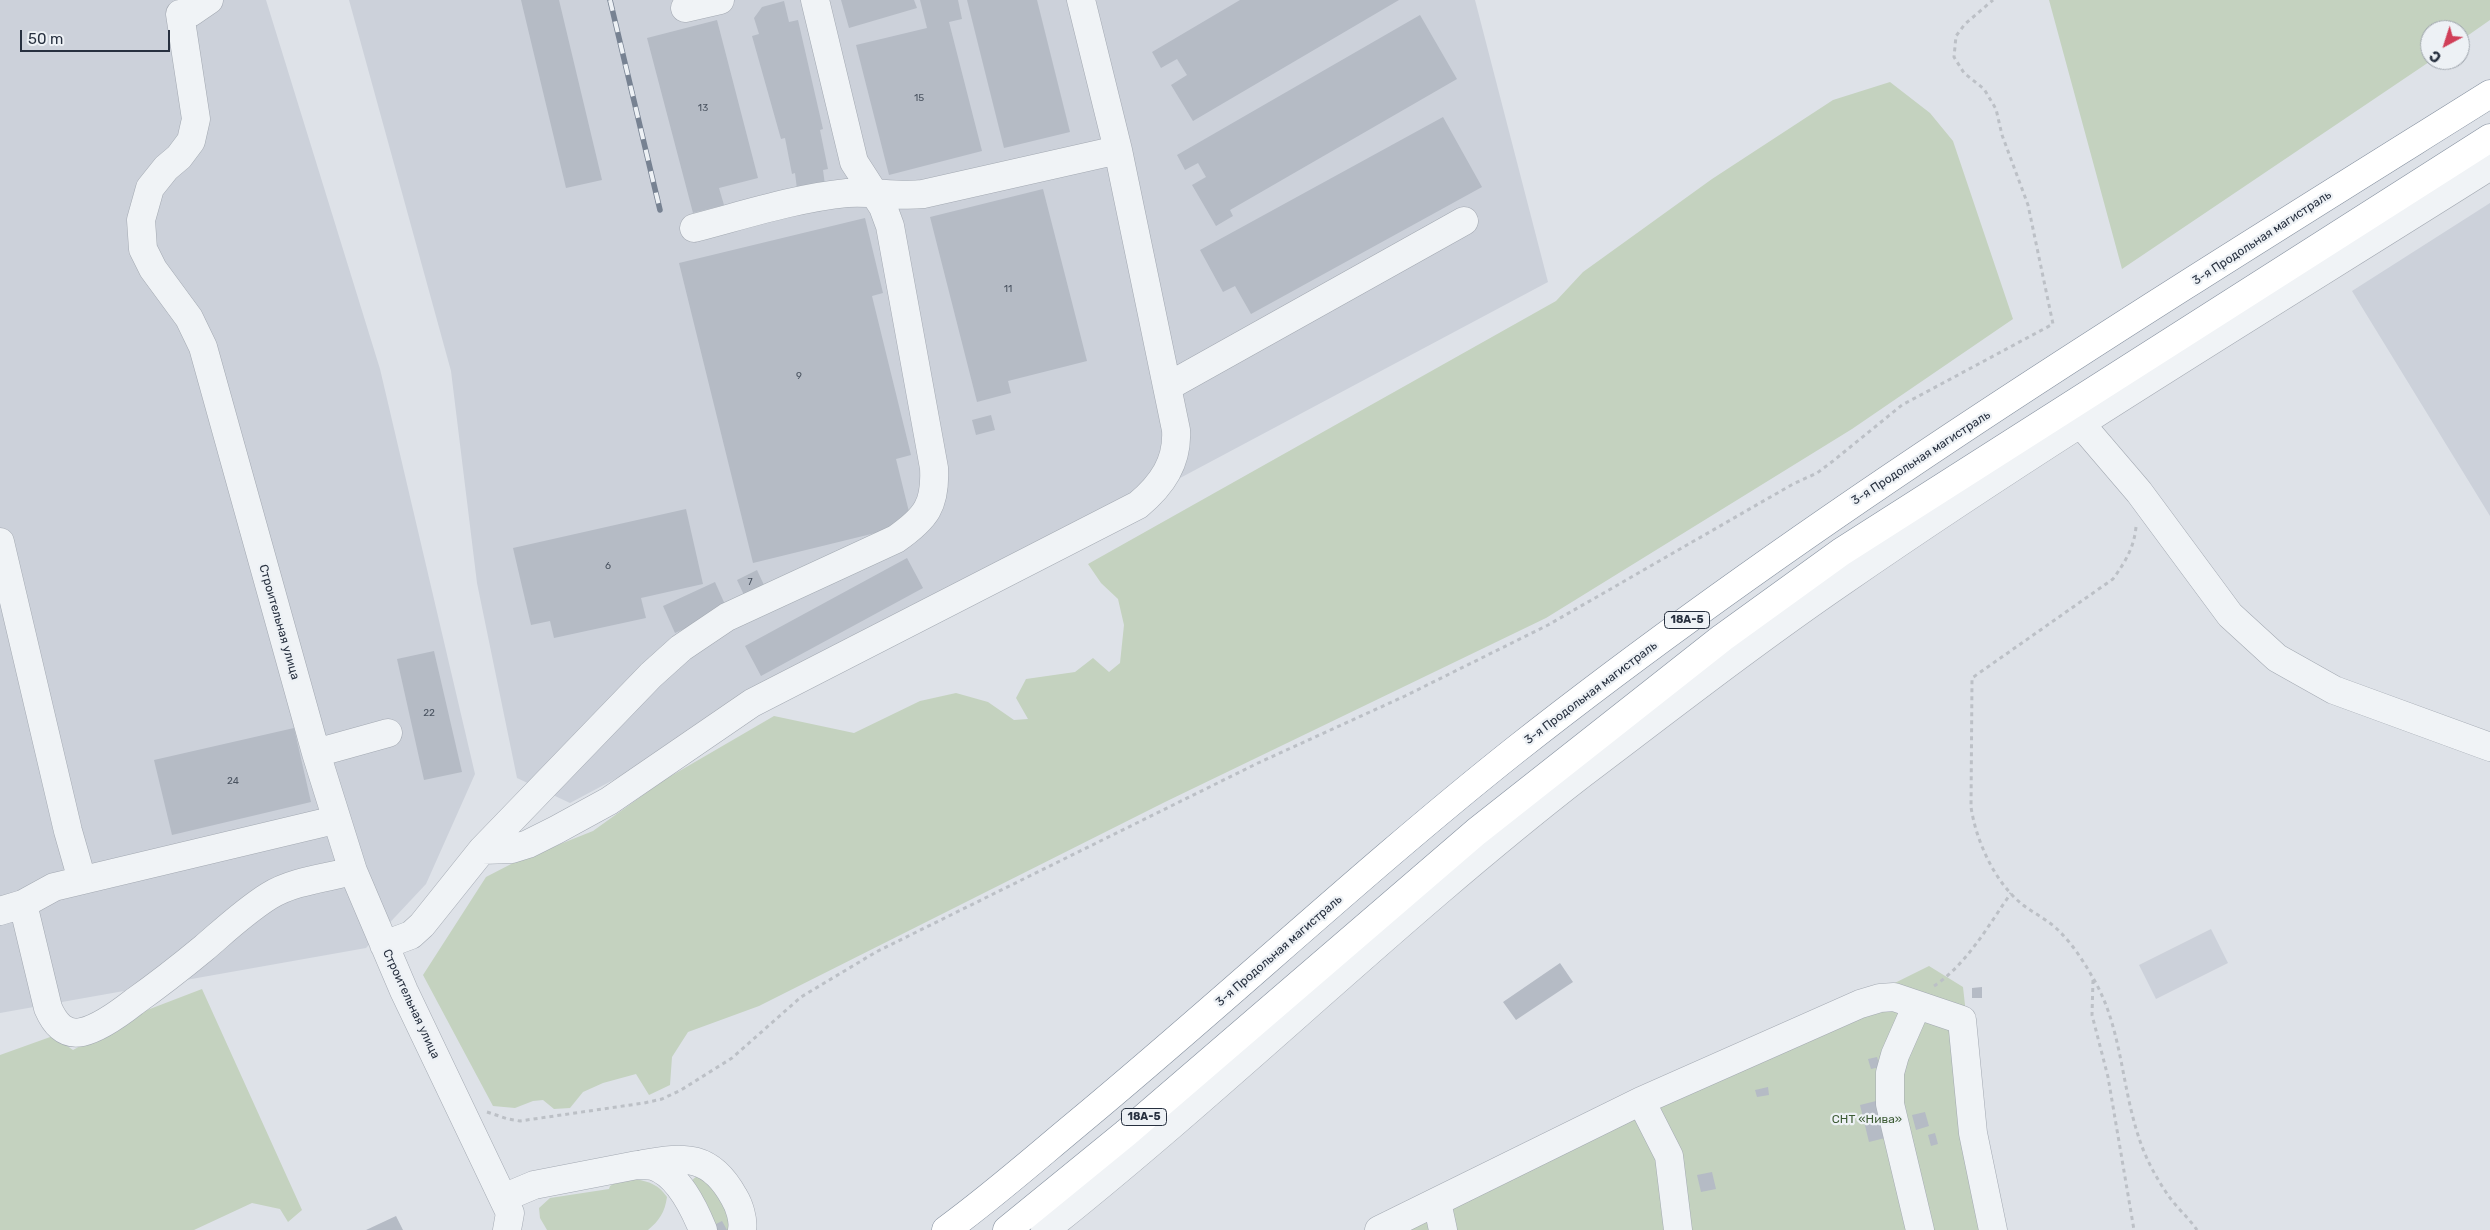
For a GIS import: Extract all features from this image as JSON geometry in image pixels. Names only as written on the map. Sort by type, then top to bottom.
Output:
[{"type":"highway","name":"3-я Продольная магистраль","points":[[946,1230],[1108,1098],[1398,848],[1506,758],[1773,557],[2056,370],[2490,94]]},
{"type":"highway","name":"18А-5","points":[[1007,1230],[1126,1133],[1476,832],[1722,638],[1841,552],[2490,138]]},
{"type":"street","name":"Строительная улица","points":[[209,0],[190,13],[180,14],[196,119],[191,141],[150,188],[141,220],[143,249],[153,269],[189,318],[203,347],[335,820],[353,871],[384,945],[510,1218]]},
{"type":"street","points":[[686,8],[720,0]]},
{"type":"street","points":[[384,945],[411,935],[482,850],[650,675],[680,648],[727,617],[896,539],[918,524],[931,504],[935,486],[934,468],[888,220],[883,207],[854,162],[814,0]]},
{"type":"street","points":[[482,850],[512,849],[528,844],[609,801],[752,703],[1138,505],[1153,492],[1170,468],[1177,446],[1176,430],[1118,150],[1081,0]]},
{"type":"street","points":[[694,228],[820,197],[849,193],[902,196],[923,194],[1118,150]]},
{"type":"street","points":[[1044,1230],[1122,1167],[1262,1047],[1392,931],[1578,778],[1840,583],[2080,423],[2490,166]]},
{"type":"street","points":[[1167,387],[1464,221]]},
{"type":"street","points":[[2080,423],[2139,492],[2230,615],[2277,658],[2334,690],[2490,747]]},
{"type":"street","points":[[0,542],[68,831],[82,880]]},
{"type":"street","points":[[316,753],[388,733]]},
{"type":"street","points":[[335,820],[54,887],[12,907],[54,1021],[62,1028],[72,1032],[82,1032],[117,1014],[173,975],[253,906],[272,894],[294,885],[353,871]]},
{"type":"street","points":[[1379,1230],[1641,1101],[1860,1004],[1880,998],[1894,997],[1962,1020],[1973,1133],[1992,1230]]},
{"type":"street","points":[[1917,1004],[1895,1055],[1890,1073],[1890,1104],[1920,1230]]},
{"type":"street","points":[[1641,1101],[1669,1156],[1678,1230]]},
{"type":"street","points":[[510,1218],[534,1185],[671,1159],[695,1160],[712,1168],[724,1179],[738,1203],[742,1230]]},
{"type":"street","points":[[637,1165],[654,1166],[668,1176],[680,1189],[703,1230]]},
{"type":"street","points":[[1436,1202],[1443,1230]]},
{"type":"path","points":[[462,1112],[486,1112],[520,1121],[662,1099],[681,1090],[751,1043],[782,1011],[801,997],[876,952],[1258,763],[1404,696],[1548,626],[1793,484],[1817,473],[1902,405],[2053,324],[2028,205],[2002,135],[1996,109],[1984,89],[1964,72],[1954,57],[1956,36],[1965,24],[1993,0]]},
{"type":"path","points":[[2139,492],[2135,540],[2127,559],[2113,579],[1972,678],[1971,807],[1974,828],[1979,842],[2011,893],[2060,931],[2093,978],[2106,1004],[2116,1036],[2124,1082],[2138,1138],[2150,1166],[2168,1195],[2197,1230]]},
{"type":"path","points":[[1917,1004],[1921,996],[1954,971],[2011,893]]},
{"type":"path","points":[[2093,978],[2092,1015],[2108,1077],[2134,1230]]},
{"type":"shaded area","points":[[0,0],[266,0],[380,369],[475,774],[426,884],[366,948],[0,1013]]},
{"type":"shaded area","points":[[349,0],[1475,0],[1548,282],[570,803],[517,778],[477,583],[451,371]]},
{"type":"shaded area","points":[[2490,203],[2490,516],[2352,291]]},
{"type":"shaded area","points":[[2211,929],[2228,963],[2156,999],[2139,965]]},
{"type":"green space","points":[[2049,0],[2490,0],[2490,20],[2470,34],[2470,20],[2420,20],[2420,68],[2122,269]]},
{"type":"green space","points":[[1890,82],[1930,113],[1953,141],[2013,319],[1852,429],[1546,618],[1165,802],[759,1006],[688,1032],[672,1057],[670,1085],[649,1095],[636,1074],[603,1083],[583,1092],[570,1108],[554,1109],[543,1100],[533,1101],[515,1108],[493,1106],[423,975],[486,877],[515,862],[593,831],[664,780],[774,716],[854,733],[920,701],[956,693],[988,702],[1014,720],[1028,719],[1016,698],[1026,679],[1075,672],[1093,658],[1109,672],[1120,663],[1124,625],[1118,599],[1101,583],[1088,564],[1556,301],[1583,272],[1712,179],[1833,100]]},
{"type":"green space","name":"СНТ «Нива»","points":[[1929,966],[1963,987],[1978,1122],[2004,1230],[1396,1230]]},
{"type":"green space","points":[[202,989],[302,1210],[288,1222],[280,1209],[252,1203],[194,1230],[0,1230],[0,1055],[53,1036],[73,1050],[142,1012]]},
{"type":"green space","points":[[699,1174],[719,1191],[733,1230],[716,1230],[689,1183]]},
{"type":"green space","points":[[636,1179],[654,1185],[667,1197],[661,1216],[648,1230],[547,1230],[540,1218],[539,1208],[550,1198],[609,1189],[610,1186],[620,1180]]},
{"type":"building","points":[[521,0],[559,0],[602,180],[566,188]]},
{"type":"building","points":[[841,0],[914,0],[917,8],[849,28]]},
{"type":"building","points":[[920,0],[958,0],[962,19],[949,22],[982,151],[889,175],[856,45],[927,28]]},
{"type":"building","points":[[967,0],[1037,0],[1070,132],[1004,148]]},
{"type":"building","points":[[1240,0],[1399,0],[1193,121],[1171,85],[1187,75],[1177,59],[1161,68],[1152,52]]},
{"type":"building","points":[[784,1],[789,22],[798,20],[823,129],[820,130],[828,169],[823,170],[825,185],[797,189],[795,173],[792,174],[785,138],[781,139],[752,36],[759,34],[754,18],[762,7]]},
{"type":"building","points":[[1420,15],[1457,79],[1230,210],[1233,216],[1216,226],[1192,185],[1206,177],[1198,163],[1185,170],[1177,155]]},
{"type":"building","points":[[717,20],[758,178],[719,188],[724,205],[693,213],[647,38]]},
{"type":"building","points":[[1443,117],[1482,187],[1251,314],[1235,286],[1223,292],[1200,250]]},
{"type":"building","points":[[1043,189],[1087,361],[1008,381],[1011,393],[977,402],[930,217]]},
{"type":"building","points":[[865,218],[883,293],[872,296],[911,455],[896,459],[912,524],[753,563],[679,263]]},
{"type":"building","points":[[991,415],[995,430],[976,435],[972,420]]},
{"type":"building","points":[[686,509],[703,584],[641,598],[646,618],[554,638],[550,621],[531,625],[513,548]]},
{"type":"building","points":[[907,558],[923,588],[761,676],[745,646]]},
{"type":"building","points":[[757,570],[764,585],[744,595],[737,580]]},
{"type":"building","points":[[715,582],[727,609],[675,633],[663,606]]},
{"type":"building","points":[[434,651],[462,772],[424,780],[397,659]]},
{"type":"building","points":[[294,728],[311,802],[172,835],[154,760]]},
{"type":"building","points":[[1560,963],[1573,982],[1516,1020],[1503,1002]]},
{"type":"building","points":[[1982,987],[1982,998],[1972,998],[1972,988]]},
{"type":"building","points":[[1877,1057],[1880,1067],[1871,1069],[1868,1059]]},
{"type":"building","points":[[1768,1087],[1769,1095],[1757,1097],[1755,1090]]},
{"type":"building","points":[[1880,1100],[1889,1137],[1869,1142],[1860,1105]]},
{"type":"building","points":[[1925,1112],[1929,1126],[1916,1130],[1912,1115]]},
{"type":"building","points":[[1935,1133],[1938,1144],[1931,1146],[1928,1135]]},
{"type":"building","points":[[1712,1172],[1716,1189],[1701,1192],[1697,1175]]},
{"type":"building","points":[[396,1216],[403,1230],[366,1230]]},
{"type":"building","points":[[722,1221],[727,1230],[704,1230]]},
{"type":"railway","points":[[610,0],[660,210]]}]
